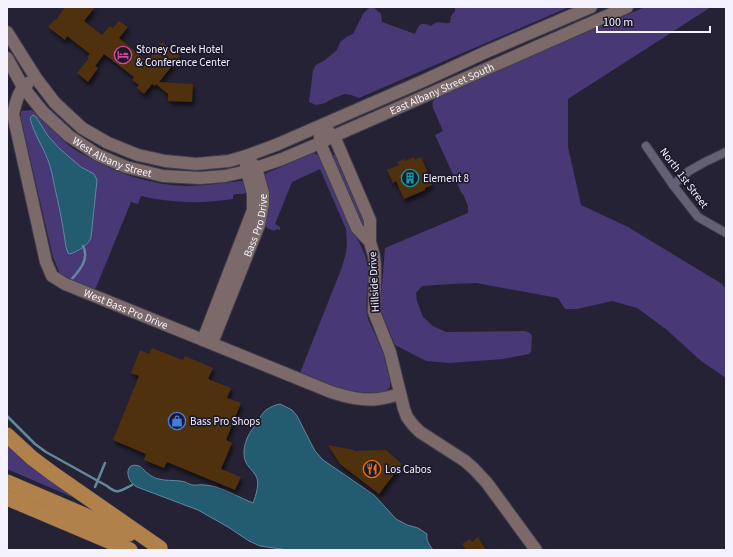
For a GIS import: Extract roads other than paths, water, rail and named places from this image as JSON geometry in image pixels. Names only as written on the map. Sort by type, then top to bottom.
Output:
[{"type":"highway","points":[[7,435],[32,458],[52,473],[163,549]]},
{"type":"highway","points":[[7,482],[163,549]]},
{"type":"highway","points":[[7,498],[130,550]]},
{"type":"street","name":"East Albany Street South","points":[[246,156],[276,145],[591,7]]},
{"type":"street","name":"East Albany Street South","points":[[251,170],[320,143],[627,7]]},
{"type":"street","name":"West Albany Street","points":[[7,32],[36,78],[55,103],[82,128],[108,143],[138,155],[165,161],[196,164],[229,161],[246,156]]},
{"type":"street","name":"West Albany Street","points":[[7,58],[23,86],[43,112],[69,136],[98,155],[126,167],[163,176],[200,178],[225,176],[251,170]]},
{"type":"street","points":[[23,86],[36,78]]},
{"type":"street","name":"West Bass Pro Drive","points":[[23,86],[13,114],[46,262],[52,276],[65,284],[331,392],[348,397],[363,399],[378,399],[400,394]]},
{"type":"street","points":[[321,125],[334,136],[370,220],[370,242]]},
{"type":"street","name":"Hillside Drive","points":[[321,125],[320,143],[357,228],[370,242],[375,266],[374,312],[390,352],[407,418],[412,425],[428,438],[452,452],[474,469],[488,484],[536,550]]},
{"type":"street","name":"North 1st Street","points":[[646,146],[673,185],[698,217],[726,233]]},
{"type":"street","points":[[673,185],[695,168],[726,152]]},
{"type":"street","name":"Bass Pro Drive","points":[[208,342],[253,210],[251,170],[246,156]]},
{"type":"water","points":[[33,115],[36,117],[48,136],[60,149],[81,167],[94,174],[97,180],[90,240],[86,245],[70,254],[68,253],[66,247],[51,168],[34,130],[30,118]]},
{"type":"water","points":[[280,404],[292,410],[297,416],[315,451],[323,460],[374,495],[396,519],[407,525],[418,528],[427,534],[427,541],[433,550],[288,550],[260,546],[198,510],[137,487],[128,476],[131,466],[139,466],[151,476],[157,478],[182,481],[191,485],[208,485],[216,487],[253,503],[258,482],[256,476],[247,465],[245,459],[245,443],[263,413],[271,407]]},
{"type":"waterway","points":[[71,280],[83,264],[85,256],[83,246]]},
{"type":"waterway","points":[[7,416],[35,444],[46,452],[111,489],[119,491],[132,485]]},
{"type":"waterway","points":[[95,487],[105,463]]},
{"type":"place","name":"Stoney Creek Hotel & Conference Center","points":[[123,55]]},
{"type":"place","name":"Element 8","points":[[410,178]]},
{"type":"place","name":"Bass Pro Shops","points":[[177,421]]},
{"type":"place","name":"Los Cabos","points":[[372,469]]}]
